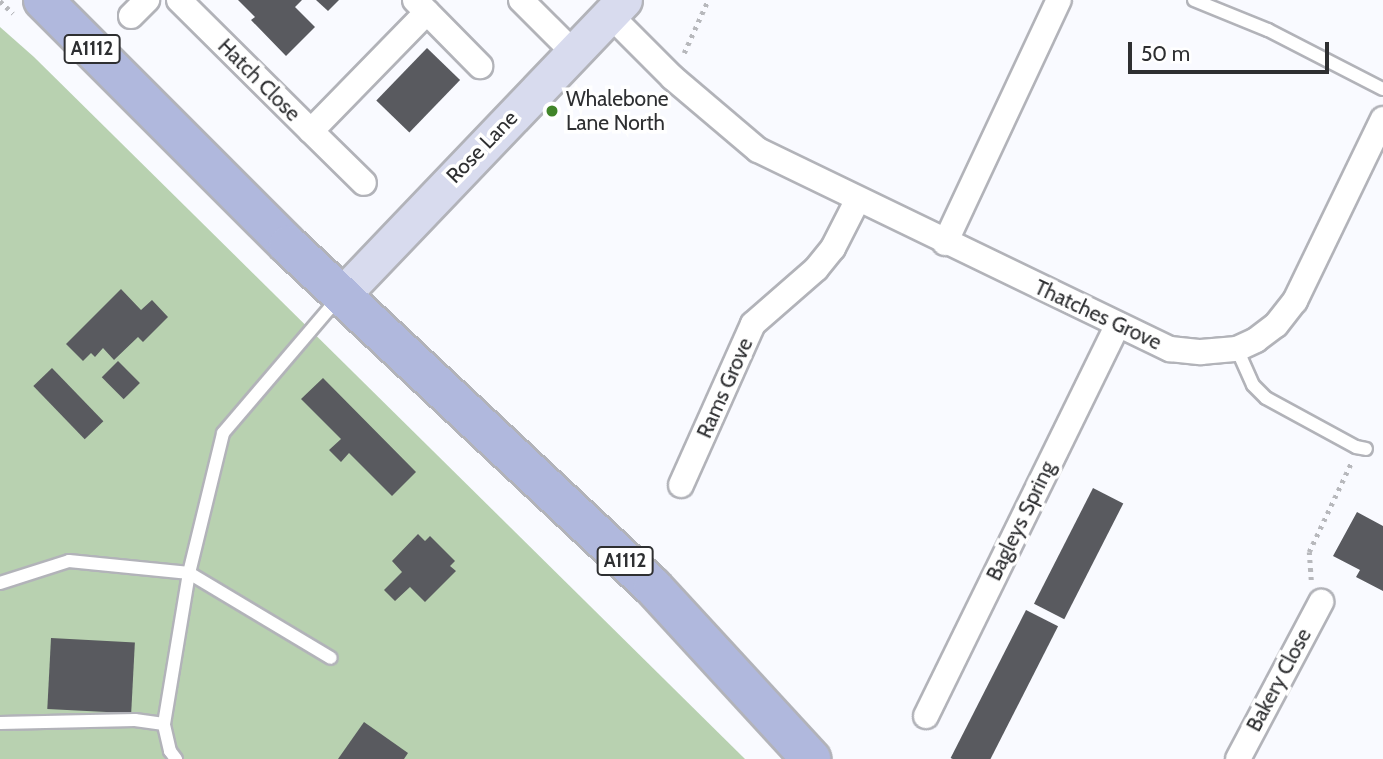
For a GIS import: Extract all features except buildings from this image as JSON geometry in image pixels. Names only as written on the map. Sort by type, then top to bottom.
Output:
[{"type":"main road","name":"A1112","points":[[43,0],[288,245],[653,587],[811,759]]},
{"type":"street","name":"Hatch Close","points":[[179,0],[311,131],[421,6]]},
{"type":"street","points":[[521,0],[574,53]]},
{"type":"street","points":[[945,243],[1059,0]]},
{"type":"street","points":[[421,6],[480,66]]},
{"type":"street","name":"Rose Lane","points":[[342,295],[617,7]]},
{"type":"street","name":"Thatches Grove","points":[[617,7],[682,86],[758,150],[857,201],[1170,349],[1201,352],[1237,349],[1256,340],[1276,325],[1295,301],[1382,122]]},
{"type":"street","points":[[311,131],[364,183]]},
{"type":"street","name":"Rams Grove","points":[[681,485],[753,324],[816,269],[833,248],[857,201]]},
{"type":"street","name":"Bagleys Spring","points":[[926,716],[1117,326]]},
{"type":"street","name":"Bakery Close","points":[[1238,759],[1316,594]]},
{"type":"lane","points":[[1194,0],[1268,30],[1383,89]]},
{"type":"lane","points":[[176,759],[170,751],[163,724],[189,573],[223,433],[342,295]]},
{"type":"lane","points":[[1237,349],[1253,385],[1266,398],[1361,447]]},
{"type":"lane","points":[[0,583],[69,561],[189,573],[331,658]]},
{"type":"lane","points":[[0,723],[135,720],[163,724]]},
{"type":"path","points":[[680,62],[708,0]]},
{"type":"path","points":[[1316,594],[1308,552],[1361,447]]},
{"type":"green space","points":[[0,27],[34,57],[745,759],[0,759]]},
{"type":"place","name":"Whalebone Lane North","points":[[552,111]]}]
